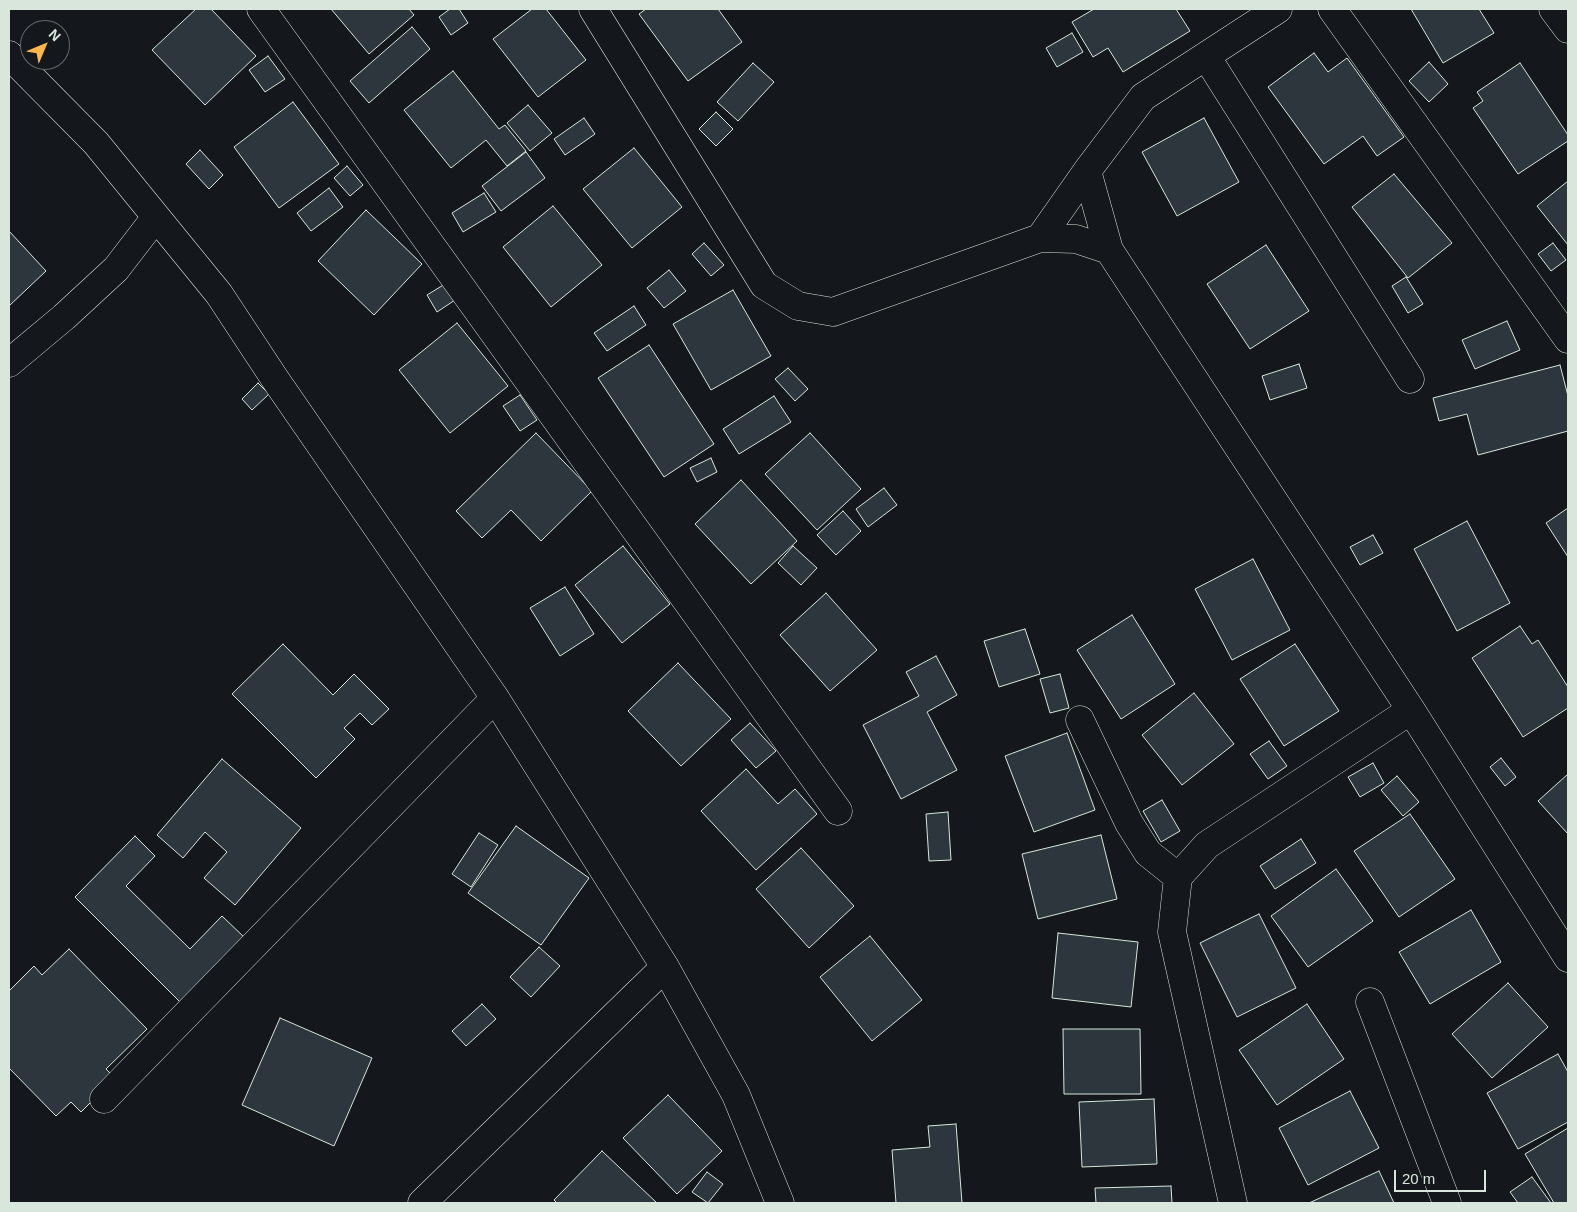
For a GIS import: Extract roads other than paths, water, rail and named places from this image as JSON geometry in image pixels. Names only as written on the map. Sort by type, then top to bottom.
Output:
[{"type":"street","points":[[261,9],[838,811]]},
{"type":"street","points":[[593,9],[764,285],[798,306],[833,312],[1040,238],[1076,239],[1109,250]]},
{"type":"street","points":[[1040,238],[1087,171],[1143,98],[1278,9]]},
{"type":"street","points":[[1332,9],[1568,339]]},
{"type":"street","points":[[1553,9],[1568,29]]},
{"type":"street","points":[[9,55],[96,143],[219,294],[275,379],[495,698],[665,967],[736,1095],[780,1203]]},
{"type":"street","points":[[1206,56],[1410,379]]},
{"type":"street","points":[[1087,171],[1109,250],[1410,710],[1568,958]]},
{"type":"street","points":[[9,363],[64,317],[116,269],[156,217]]},
{"type":"street","points":[[104,1099],[495,698]]},
{"type":"street","points":[[1233,1203],[1172,932],[1178,877],[1207,844],[1410,710]]},
{"type":"street","points":[[1080,720],[1129,824],[1148,853],[1178,877]]},
{"type":"street","points":[[422,1203],[665,967]]},
{"type":"street","points":[[1370,1002],[1447,1203]]}]
